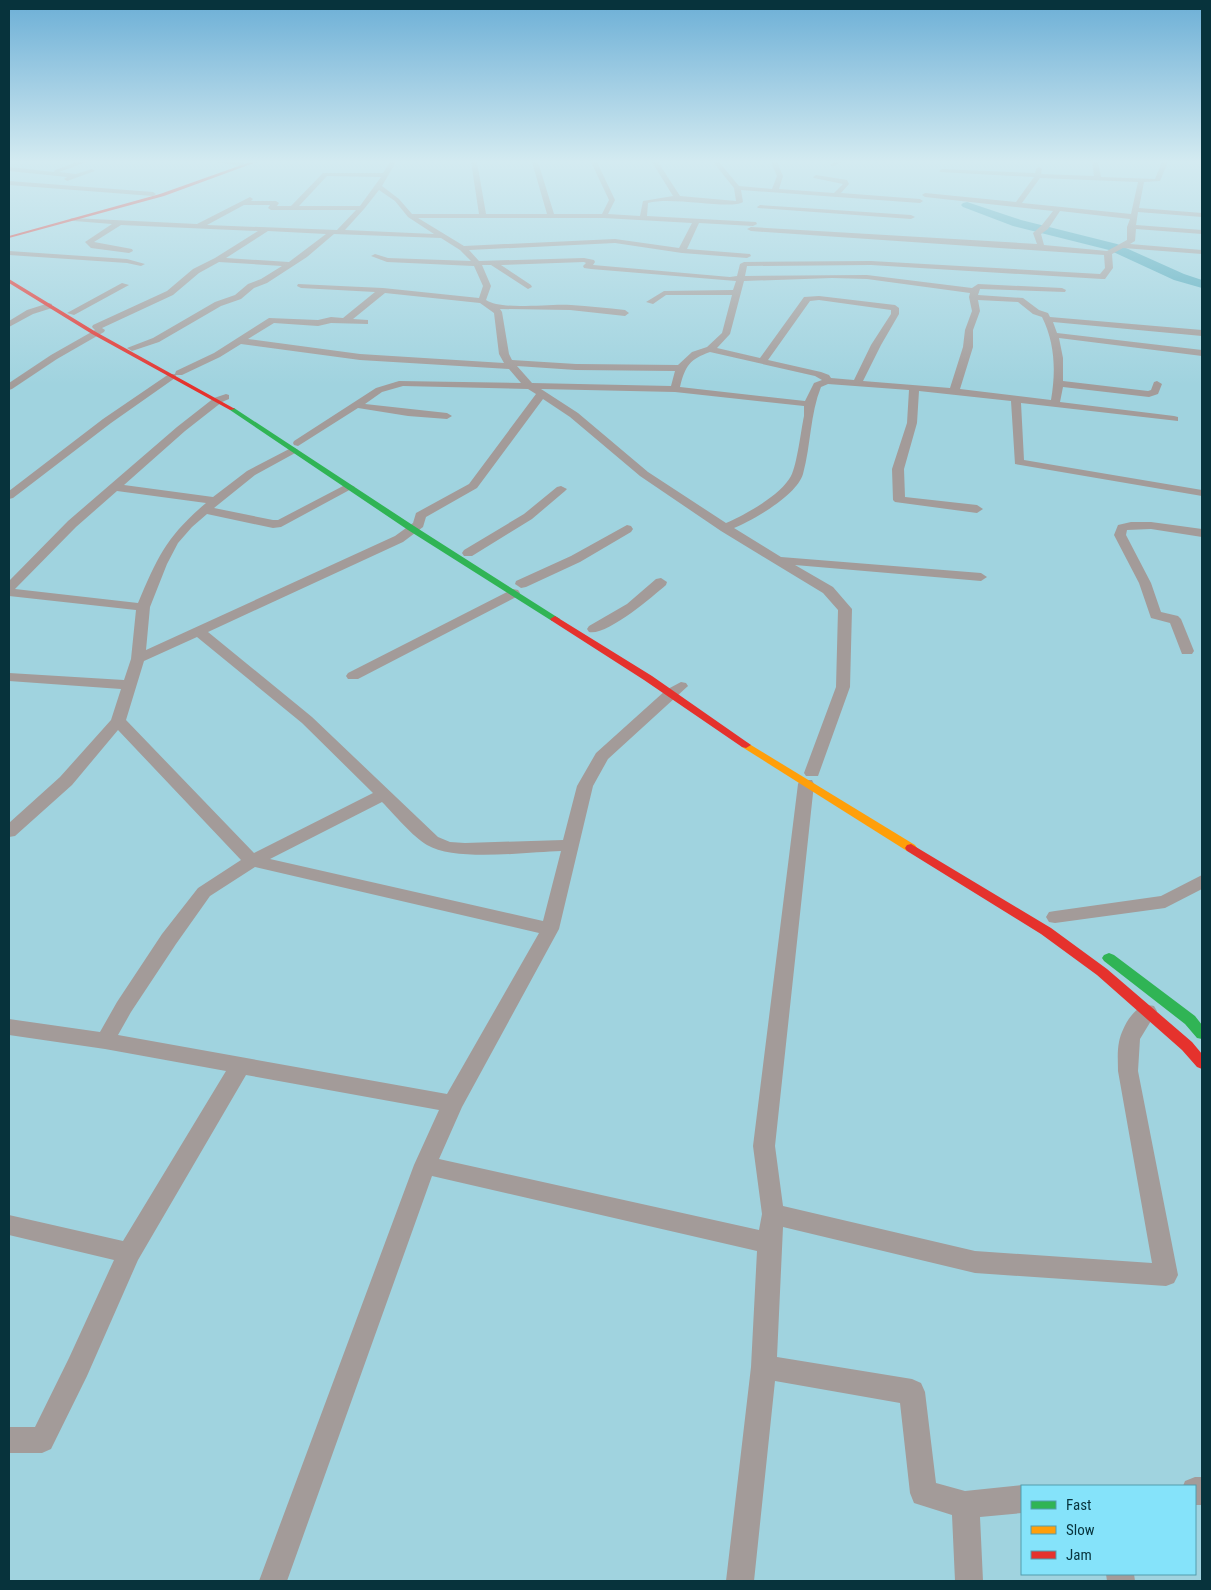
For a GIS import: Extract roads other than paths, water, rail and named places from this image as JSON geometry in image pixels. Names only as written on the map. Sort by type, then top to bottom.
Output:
[{"type":"main road","points":[[9,275],[97,330],[222,398],[415,526],[468,553],[517,589],[545,599]]},
{"type":"main road","points":[[9,281],[49,306],[132,348],[176,374]]},
{"type":"main road","points":[[295,447],[349,487],[675,687],[731,736],[813,778],[1046,931],[1102,972],[1187,1046],[1202,1063]]},
{"type":"main road","points":[[1051,914],[1071,929]]},
{"type":"main road","points":[[1102,953],[1198,1024]]},
{"type":"street","points":[[98,236],[89,242],[90,244],[138,254],[114,269]]},
{"type":"street","points":[[9,387],[97,330],[170,293],[196,271],[218,260],[255,236]]},
{"type":"street","points":[[132,348],[156,340],[218,304],[238,297],[330,236]]},
{"type":"street","points":[[441,236],[463,248],[477,264],[487,286],[485,303]]},
{"type":"street","points":[[615,241],[617,236]]},
{"type":"street","points":[[682,251],[689,236]]},
{"type":"street","points":[[891,236],[910,240],[1041,247],[1108,253],[1123,246],[1131,240],[1131,236]]},
{"type":"street","points":[[1038,236],[1041,247]]},
{"type":"street","points":[[463,248],[542,240],[615,241],[682,251],[747,256]]},
{"type":"street","points":[[1123,246],[1202,252]]},
{"type":"street","points":[[675,389],[680,368],[695,354],[710,349],[726,334],[728,317],[738,292],[750,247]]},
{"type":"street","points":[[9,253],[127,261],[141,264]]},
{"type":"street","points":[[744,264],[872,263],[1102,278],[1109,268],[1108,253]]},
{"type":"street","points":[[375,256],[387,260],[477,264],[584,260],[591,262],[587,266],[591,267],[741,279],[832,276],[867,277],[975,291],[1023,301],[1036,312],[1044,315],[1055,335],[1060,384],[1055,402]]},
{"type":"street","points":[[218,260],[290,264]]},
{"type":"street","points":[[492,262],[528,287]]},
{"type":"street","points":[[954,391],[968,347],[969,330],[976,311],[975,269]]},
{"type":"street","points":[[71,313],[125,285]]},
{"type":"street","points":[[301,286],[383,290],[522,308],[562,306],[625,312]]},
{"type":"street","points":[[346,320],[383,290]]},
{"type":"street","points":[[975,291],[1062,290]]},
{"type":"street","points":[[650,302],[664,293],[738,292]]},
{"type":"street","points":[[762,361],[807,299],[819,298],[895,308],[895,314],[876,345],[857,383]]},
{"type":"street","points":[[122,304],[148,303]]},
{"type":"street","points":[[485,303],[498,312],[504,354],[527,384],[574,415],[644,474],[724,528],[828,590],[845,609],[843,687],[813,778],[764,1146],[772,1214],[764,1367],[740,1581]]},
{"type":"street","points":[[87,305],[105,305]]},
{"type":"street","points":[[9,314],[30,312],[49,306]]},
{"type":"street","points":[[9,324],[30,312]]},
{"type":"street","points":[[1047,319],[1202,333]]},
{"type":"street","points":[[9,496],[107,421],[176,374],[241,341],[272,320],[318,323],[346,320],[365,322]]},
{"type":"street","points":[[1055,335],[1202,353]]},
{"type":"street","points":[[241,341],[360,357],[576,367],[680,368]]},
{"type":"street","points":[[710,349],[818,374],[826,377],[827,381]]},
{"type":"street","points":[[724,528],[741,521],[785,492],[797,476],[809,416],[809,404],[817,385],[827,381],[954,391],[1055,402],[1174,419]]},
{"type":"street","points":[[9,832],[66,781],[118,722],[138,659],[143,607],[161,564],[173,542],[188,524],[251,473],[295,447],[379,390],[390,385],[402,383],[527,384],[675,389],[809,404]]},
{"type":"street","points":[[1060,384],[1148,394],[1155,392],[1157,384]]},
{"type":"street","points":[[914,389],[912,423],[898,469],[899,500],[977,509]]},
{"type":"street","points":[[138,659],[399,539],[415,526],[420,515],[473,486],[542,393]]},
{"type":"street","points":[[9,590],[72,524],[180,429],[222,398]]},
{"type":"street","points":[[1016,399],[1019,462],[1202,493]]},
{"type":"street","points":[[355,405],[408,413],[447,416]]},
{"type":"street","points":[[116,487],[215,501]]},
{"type":"street","points":[[204,510],[273,524],[281,523],[349,487]]},
{"type":"street","points":[[468,553],[515,528],[561,490]]},
{"type":"street","points":[[1187,651],[1174,619],[1156,615],[1145,583],[1120,535],[1122,528],[1131,525],[1148,525],[1202,533]]},
{"type":"street","points":[[353,676],[602,546],[627,529]]},
{"type":"street","points":[[779,560],[981,577]]},
{"type":"street","points":[[594,629],[632,607],[661,582]]},
{"type":"street","points":[[9,590],[143,607]]},
{"type":"street","points":[[199,632],[307,720],[432,841],[446,847],[465,849],[569,845]]},
{"type":"street","points":[[9,677],[130,685]]},
{"type":"street","points":[[273,1581],[425,1165],[454,1104],[550,929],[569,845],[585,786],[602,756],[675,687]]},
{"type":"street","points":[[118,722],[252,861],[550,929]]},
{"type":"street","points":[[105,1041],[124,1007],[169,939],[204,892],[252,861],[385,794]]},
{"type":"street","points":[[1051,914],[1165,902],[1202,880]]},
{"type":"street","points":[[772,1214],[975,1262],[1166,1276],[1128,1072],[1128,1043],[1132,1030],[1146,1011]]},
{"type":"street","points":[[9,1027],[105,1041],[454,1104]]},
{"type":"street","points":[[9,1440],[42,1440],[129,1253],[241,1065]]},
{"type":"street","points":[[425,1165],[769,1243]]},
{"type":"street","points":[[9,1225],[129,1253]]},
{"type":"street","points":[[764,1367],[912,1392],[924,1493],[965,1505],[1021,1499]]},
{"type":"street","points":[[965,1505],[969,1581]]},
{"type":"waterway","points":[[1070,236],[1113,247],[1179,277],[1202,284]]}]
